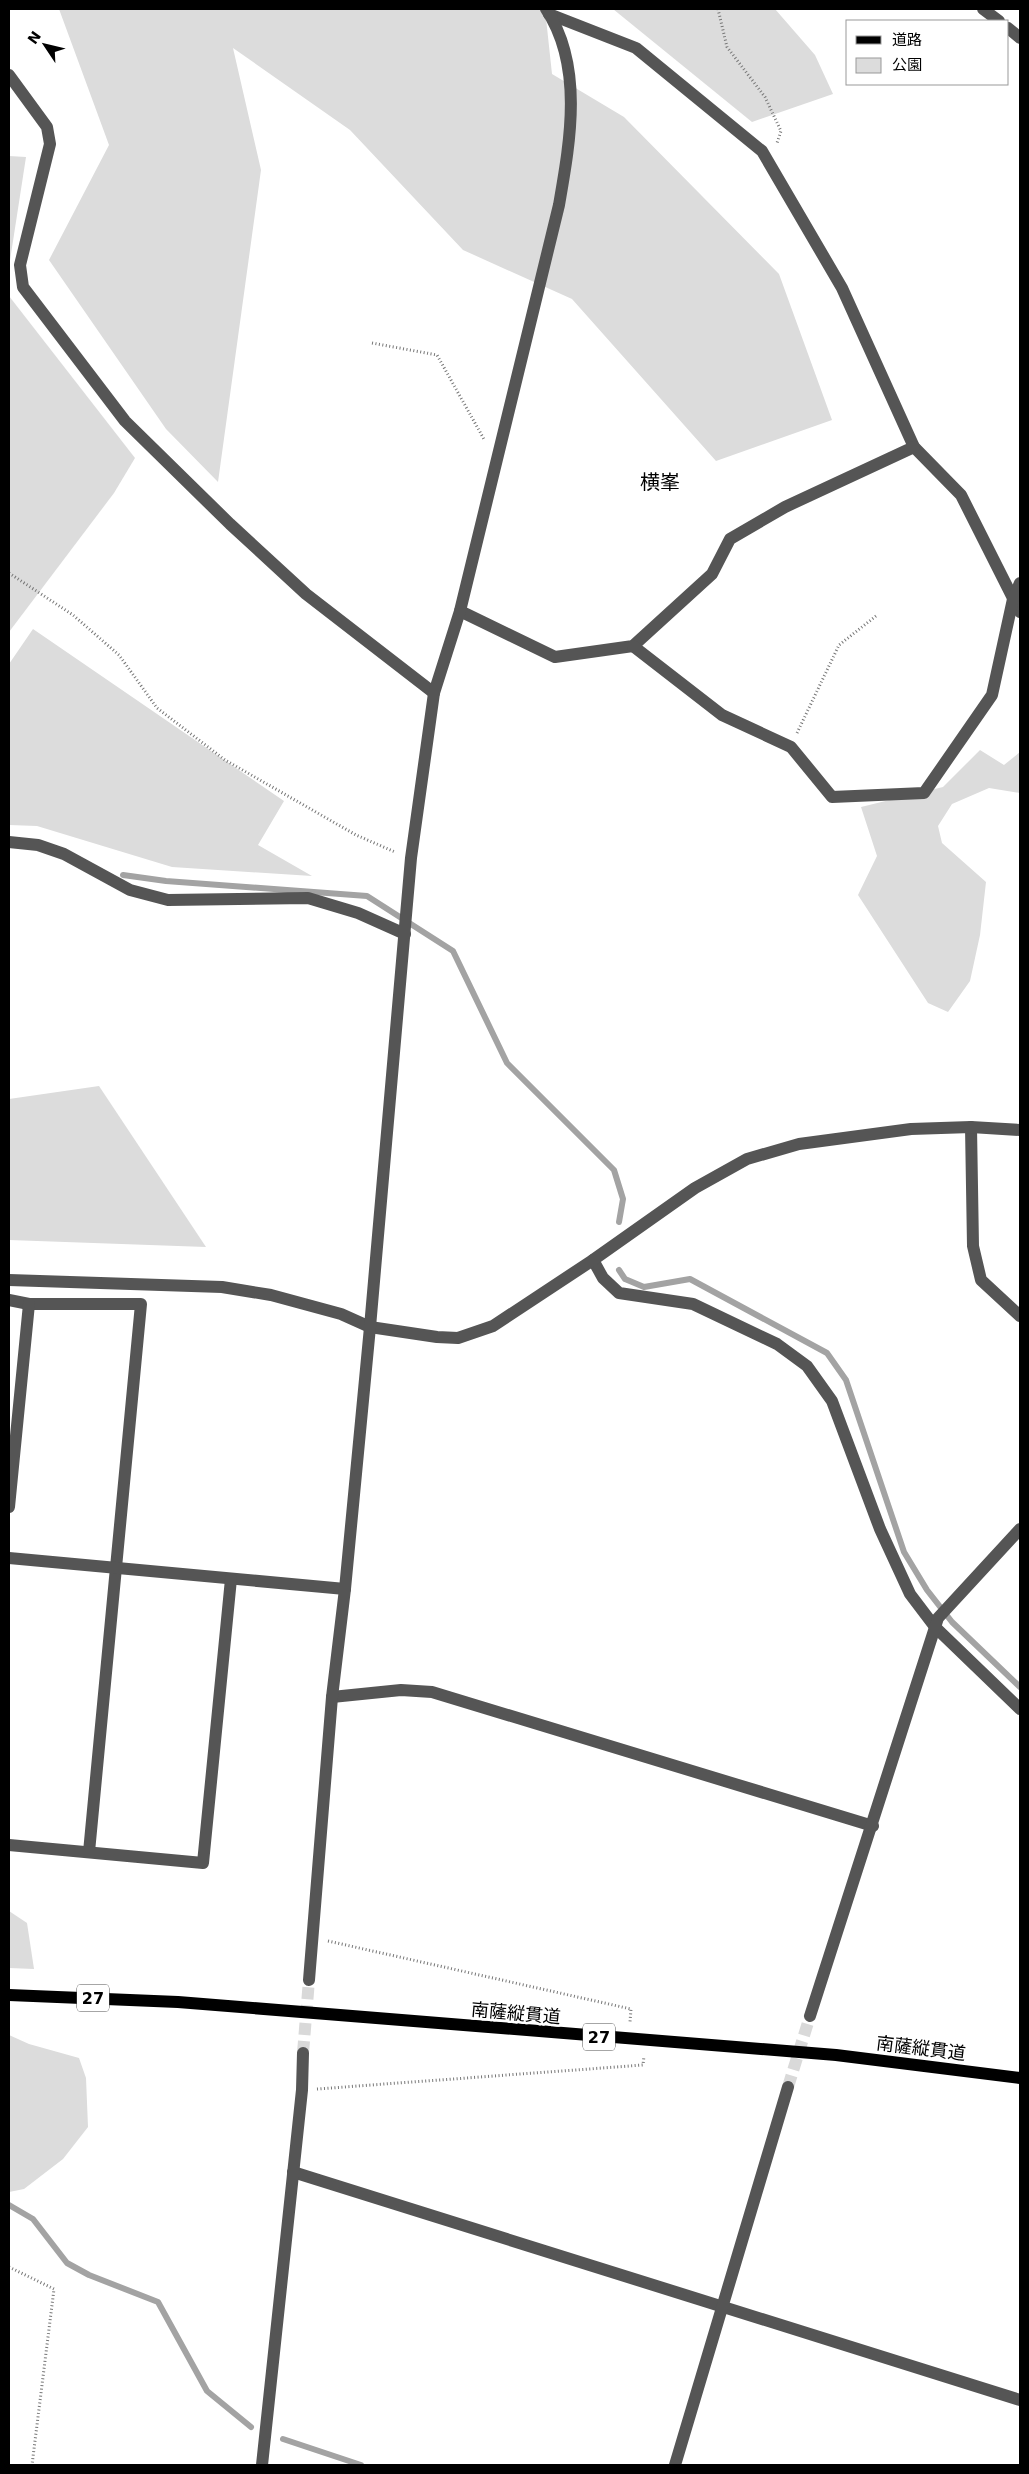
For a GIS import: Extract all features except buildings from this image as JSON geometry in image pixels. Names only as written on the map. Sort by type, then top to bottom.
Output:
[{"type":"main road","name":"南薩縦貫道","points":[[9,1994],[178,2002],[630,2040],[836,2055],[1020,2078]]},
{"type":"street","points":[[983,9],[998,20]]},
{"type":"street","points":[[548,11],[636,48],[762,151],[842,288],[914,447],[962,495],[1020,612]]},
{"type":"street","points":[[309,1980],[332,1697],[345,1589],[370,1326],[411,858],[434,693],[460,611],[559,205],[567,159],[572,92],[564,54],[548,11]]},
{"type":"street","points":[[1009,29],[1020,38]]},
{"type":"street","points":[[9,75],[47,127],[50,144],[20,265],[23,286],[125,421],[230,524],[306,594],[434,693]]},
{"type":"street","points":[[460,611],[555,658],[633,646],[712,574],[730,539],[785,506],[914,447]]},
{"type":"street","points":[[633,646],[722,715],[791,747],[832,797],[924,793],[992,695],[1014,599],[1020,583]]},
{"type":"street","points":[[9,842],[38,845],[64,854],[130,890],[168,900],[308,898],[406,930]]},
{"type":"street","points":[[9,1280],[222,1287],[271,1294],[341,1314],[370,1326],[436,1337],[458,1338],[493,1326],[594,1260],[695,1188],[746,1159],[798,1144],[911,1129],[971,1127],[1020,1130]]},
{"type":"street","points":[[971,1127],[973,1246],[981,1280],[1020,1316]]},
{"type":"street","points":[[594,1260],[603,1278],[620,1293],[694,1304],[777,1344],[807,1366],[832,1401],[880,1528],[910,1594],[1020,1709]]},
{"type":"street","points":[[9,1300],[29,1304],[141,1304],[90,1852]]},
{"type":"street","points":[[9,1507],[29,1304]]},
{"type":"street","points":[[810,2016],[873,1826],[936,1623],[947,1607],[1020,1529]]},
{"type":"street","points":[[9,1558],[345,1589]]},
{"type":"street","points":[[9,1845],[203,1863],[231,1579]]},
{"type":"street","points":[[332,1697],[401,1690],[432,1692],[873,1826]]},
{"type":"street","points":[[262,2465],[302,2090],[303,2053]]},
{"type":"street","points":[[675,2465],[788,2087]]},
{"type":"street","points":[[293,2172],[1020,2400]]},
{"type":"path","points":[[718,9],[727,47],[765,97],[781,131],[770,166]]},
{"type":"path","points":[[372,343],[437,355],[496,461]]},
{"type":"path","points":[[9,573],[73,615],[119,655],[157,708],[225,760],[356,835],[411,858]]},
{"type":"path","points":[[791,747],[839,645],[876,616]]},
{"type":"path","points":[[312,1937],[631,2009],[630,2040]]},
{"type":"path","points":[[302,2090],[643,2065],[645,2041]]},
{"type":"path","points":[[9,2267],[54,2289],[32,2465]]},
{"type":"green space","points":[[59,9],[545,9],[552,74],[624,117],[779,274],[832,420],[716,461],[572,299],[463,250],[350,130],[233,48],[261,170],[218,482],[166,429],[49,260],[109,145]]},
{"type":"green space","points":[[613,9],[775,9],[815,55],[833,94],[752,122]]},
{"type":"green space","points":[[9,156],[26,157],[9,267]]},
{"type":"green space","points":[[9,296],[135,458],[114,493],[9,632]]},
{"type":"green space","points":[[33,629],[284,801],[258,845],[312,876],[172,867],[37,826],[9,825],[9,664]]},
{"type":"green space","points":[[980,750],[1004,765],[1020,752],[1020,793],[989,788],[952,804],[938,826],[942,843],[986,882],[980,935],[970,981],[948,1012],[928,1003],[858,895],[877,856],[861,807],[943,787]]},
{"type":"green space","points":[[99,1086],[206,1247],[9,1240],[9,1099]]},
{"type":"green space","points":[[9,1911],[27,1923],[34,1969],[9,1968]]},
{"type":"green space","points":[[9,2035],[29,2044],[79,2058],[86,2078],[88,2127],[63,2159],[24,2189],[9,2192]]},
{"type":"waterway","points":[[123,875],[166,881],[367,896],[453,951],[507,1063],[614,1170],[623,1199],[619,1222]]},
{"type":"waterway","points":[[619,1270],[625,1279],[644,1287],[690,1279],[827,1353],[846,1380],[904,1552],[927,1590],[952,1622],[1020,1687]]},
{"type":"waterway","points":[[9,2205],[33,2219],[67,2263],[89,2275],[158,2302],[207,2391],[251,2427]]},
{"type":"waterway","points":[[283,2439],[361,2465]]},
{"type":"tunnel","points":[[303,2053],[309,1980]]},
{"type":"tunnel","points":[[788,2087],[810,2016]]},
{"type":"district","name":"横峯","points":[[660,482]]}]
